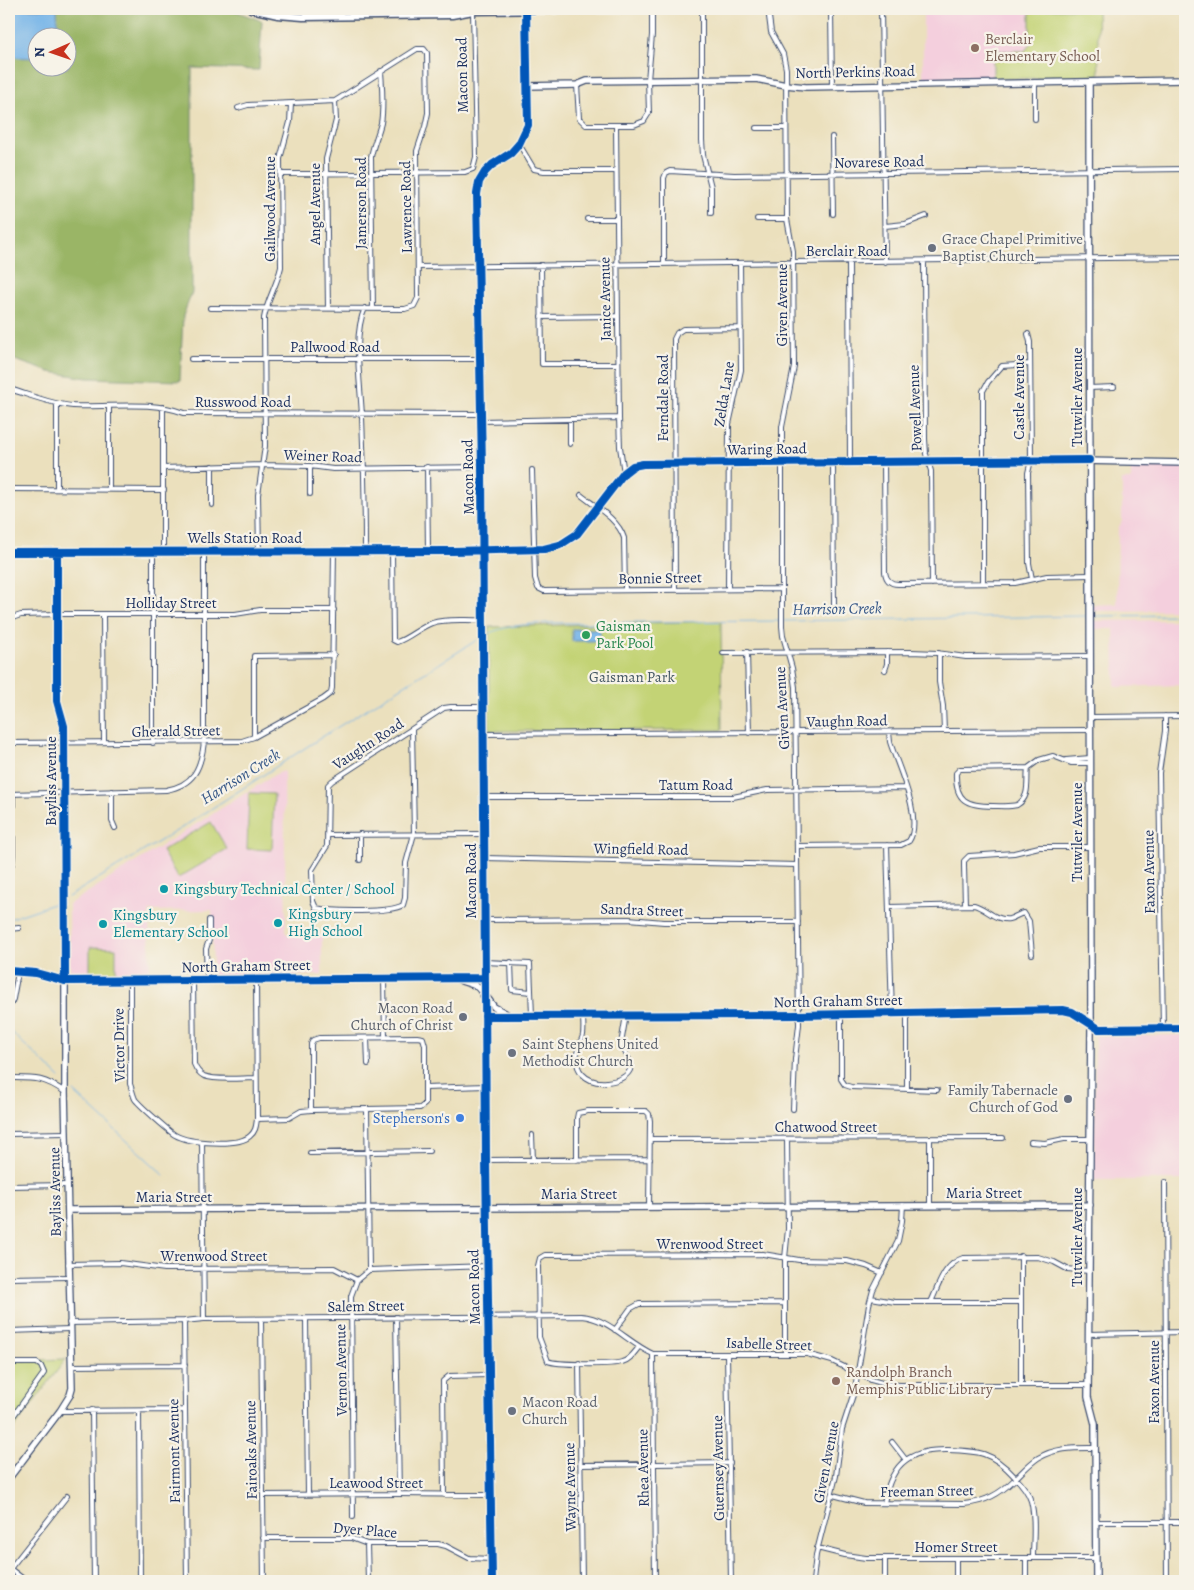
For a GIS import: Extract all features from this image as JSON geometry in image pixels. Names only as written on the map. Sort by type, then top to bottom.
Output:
[{"type":"main road","points":[[250,9],[278,15],[303,17],[403,9]]},
{"type":"main road","points":[[292,9],[390,11],[452,16],[473,11]]},
{"type":"main road","points":[[454,9],[473,11],[630,9]]},
{"type":"street","points":[[577,85],[578,113],[581,122],[586,124],[634,125],[644,121],[649,113],[648,80],[652,9]]},
{"type":"street","points":[[702,9],[702,140],[711,187],[711,213]]},
{"type":"street","name":"Given Avenue","points":[[768,9],[771,32],[784,60],[786,85],[787,219],[794,262],[794,366],[782,427],[781,462],[782,626],[794,681],[795,733],[799,1015],[793,1108]]},
{"type":"street","points":[[831,9],[832,86]]},
{"type":"street","points":[[881,9],[885,262]]},
{"type":"street","points":[[526,10],[528,125],[518,144],[534,169],[544,171],[616,171]]},
{"type":"street","name":"Macon Road","points":[[416,172],[465,172],[473,169],[476,157],[473,11]]},
{"type":"street","name":"Lawrence Road","points":[[373,308],[405,309],[414,306],[418,298],[416,172],[417,151],[428,113],[427,53],[424,48],[417,49],[381,70]]},
{"type":"street","points":[[238,108],[248,105],[335,101],[381,70]]},
{"type":"street","name":"Jamerson Road","points":[[373,308],[371,172],[373,144],[381,123],[381,70]]},
{"type":"street","name":"North Perkins Road","points":[[527,86],[577,85],[587,81],[756,79],[786,85],[832,86],[1185,80]]},
{"type":"street","points":[[1035,82],[1035,119]]},
{"type":"street","name":"Tutwiler Avenue","points":[[1089,82],[1091,1025],[1088,1385],[1089,1404],[1095,1420],[1096,1581]]},
{"type":"street","name":"Angel Avenue","points":[[328,308],[326,159],[336,120],[335,101]]},
{"type":"street","name":"Gailwood Avenue","points":[[258,552],[258,495],[265,446],[266,413],[264,318],[266,307],[278,282],[281,267],[280,159],[290,122],[291,104]]},
{"type":"street","name":"Janice Avenue","points":[[616,125],[619,418],[624,472]]},
{"type":"street","points":[[756,128],[786,128]]},
{"type":"street","points":[[832,137],[833,214]]},
{"type":"street","name":"Macon Road","points":[[492,1581],[486,1160],[482,467],[477,194],[479,182],[492,165],[511,153],[518,144]]},
{"type":"street","name":"Novarese Road","points":[[664,264],[665,174],[673,170],[724,175],[786,175],[1185,169]]},
{"type":"street","points":[[280,174],[416,172]]},
{"type":"street","points":[[885,226],[905,224],[926,216]]},
{"type":"street","points":[[587,219],[616,219]]},
{"type":"street","points":[[757,219],[787,219]]},
{"type":"street","name":"Berclair Road","points":[[418,267],[740,262],[1089,260],[1185,257]]},
{"type":"street","name":"Zelda Lane","points":[[728,589],[729,424],[741,370],[740,262]]},
{"type":"street","points":[[850,262],[850,462]]},
{"type":"street","name":"Powell Avenue","points":[[924,262],[925,446],[931,474],[932,584]]},
{"type":"street","points":[[541,265],[542,364],[618,364]]},
{"type":"street","points":[[210,308],[373,308]]},
{"type":"street","points":[[364,308],[359,325],[359,358],[364,469],[365,551]]},
{"type":"street","points":[[541,317],[617,316]]},
{"type":"street","name":"Ferndale Road","points":[[675,589],[674,339],[677,333],[683,329],[741,328]]},
{"type":"street","name":"Castle Avenue","points":[[1028,334],[1030,340],[1031,460],[1028,473],[1029,554],[1032,579]]},
{"type":"street","name":"Pallwood Road","points":[[191,359],[480,359]]},
{"type":"street","points":[[983,583],[984,387],[1002,366],[1030,364]]},
{"type":"street","points":[[1089,388],[1114,387]]},
{"type":"street","name":"Russwood Road","points":[[9,389],[57,404],[73,406],[163,407],[184,413],[481,414]]},
{"type":"street","points":[[57,404],[57,489]]},
{"type":"street","points":[[109,406],[109,489]]},
{"type":"street","points":[[163,407],[163,552]]},
{"type":"street","points":[[481,421],[619,418]]},
{"type":"street","points":[[570,420],[570,444]]},
{"type":"street","name":"Waring Road","points":[[624,472],[638,465],[674,463],[929,460],[1090,460],[1185,463]]},
{"type":"street","points":[[884,461],[885,570],[889,581],[898,584],[1018,583],[1047,576],[1090,575]]},
{"type":"street","points":[[833,462],[834,606]]},
{"type":"street","name":"Weiner Road","points":[[163,468],[262,465],[310,466],[330,469],[482,467]]},
{"type":"street","points":[[212,466],[212,505]]},
{"type":"street","points":[[310,466],[310,494]]},
{"type":"street","points":[[427,467],[428,551]]},
{"type":"street","points":[[532,470],[534,550]]},
{"type":"street","points":[[482,551],[550,548],[570,540],[598,509],[624,472]]},
{"type":"street","points":[[9,489],[164,490]]},
{"type":"street","points":[[581,495],[616,524],[624,538],[625,590]]},
{"type":"street","name":"Bonnie Street","points":[[534,550],[535,578],[538,588],[544,590],[782,589]]},
{"type":"street","points":[[254,737],[254,656],[334,655],[334,551]]},
{"type":"street","points":[[392,551],[393,640],[397,642],[404,640],[430,624],[440,621],[483,620]]},
{"type":"street","name":"Wells Station Road","points":[[9,552],[482,551]]},
{"type":"street","name":"Bayliss Avenue","points":[[9,1478],[60,1411],[72,1388],[65,1092],[65,743],[64,726],[57,701],[57,552]]},
{"type":"street","points":[[153,552],[153,742]]},
{"type":"street","points":[[9,868],[12,864],[13,855],[11,794],[166,790],[188,783],[197,770],[203,755],[204,742],[204,552]]},
{"type":"street","name":"Holliday Street","points":[[9,619],[20,615],[239,614],[264,610],[334,610]]},
{"type":"street","points":[[103,614],[104,742]]},
{"type":"street","points":[[747,652],[749,733]]},
{"type":"street","points":[[885,670],[887,652]]},
{"type":"street","points":[[723,653],[911,652],[939,653],[972,658],[1090,656]]},
{"type":"street","points":[[939,653],[939,682],[944,706],[944,731]]},
{"type":"street","name":"Gherald Street","points":[[9,743],[242,741],[254,737],[331,693],[334,655]]},
{"type":"street","name":"Vaughn Road","points":[[414,834],[406,863],[403,905],[398,908],[363,910],[322,910],[316,908],[313,901],[312,870],[327,846],[328,785],[444,708],[451,706],[484,706]]},
{"type":"street","name":"Faxon Avenue","points":[[1163,1029],[1159,773],[1165,731],[1165,716]]},
{"type":"street","points":[[1090,717],[1185,716]]},
{"type":"street","points":[[412,729],[414,834]]},
{"type":"street","name":"Vaughn Road","points":[[484,734],[1090,730]]},
{"type":"street","points":[[797,846],[887,845],[903,844],[910,840],[912,833],[912,807],[890,742],[889,732]]},
{"type":"street","points":[[1028,768],[1027,792],[1024,799],[1017,805],[976,806],[963,800],[957,790],[957,770],[963,768],[1028,768],[1049,756],[1056,756],[1072,763],[1090,761]]},
{"type":"street","name":"Tatum Road","points":[[484,797],[732,797],[764,790],[906,788]]},
{"type":"street","points":[[112,790],[112,821],[115,828]]},
{"type":"street","points":[[360,834],[360,860]]},
{"type":"street","points":[[328,835],[485,834]]},
{"type":"street","points":[[887,845],[892,1014]]},
{"type":"street","points":[[965,905],[964,861],[968,856],[1010,854],[1039,847],[1090,847]]},
{"type":"street","name":"Wingfield Road","points":[[485,858],[797,865]]},
{"type":"street","points":[[889,907],[977,906],[993,916],[1004,919],[1009,919],[1021,913],[1026,914],[1029,921],[1032,954]]},
{"type":"street","name":"Sandra Street","points":[[485,920],[629,919],[664,922],[798,922]]},
{"type":"street","points":[[206,980],[206,949],[209,940],[209,920]]},
{"type":"street","points":[[9,929],[19,928]]},
{"type":"street","points":[[485,962],[530,964],[532,1016]]},
{"type":"street","points":[[511,962],[512,990],[532,992]]},
{"type":"street","name":"North Graham Street","points":[[9,971],[36,974],[65,981],[485,978]]},
{"type":"street","points":[[10,1008],[18,971]]},
{"type":"street","points":[[384,978],[384,1037]]},
{"type":"street","points":[[455,978],[477,986],[485,999],[494,1007],[511,1016]]},
{"type":"street","points":[[256,979],[257,1119],[289,1118],[301,1111],[311,1110],[420,1108],[425,1104],[425,1045],[423,1038],[319,1038],[313,1040],[311,1044],[311,1110]]},
{"type":"street","name":"Victor Drive","points":[[130,981],[130,1084],[135,1099],[174,1135],[186,1140],[238,1142],[248,1138],[255,1131],[257,1119]]},
{"type":"street","points":[[193,981],[194,1064],[197,1071],[204,1076],[256,1078]]},
{"type":"street","name":"North Graham Street","points":[[485,1016],[907,1014],[1063,1010],[1072,1012],[1091,1025],[1104,1029],[1185,1028]]},
{"type":"street","points":[[841,1014],[841,1078],[844,1084],[851,1087],[937,1090]]},
{"type":"street","points":[[907,1014],[908,1089]]},
{"type":"street","points":[[583,1015],[582,1035],[577,1054],[578,1068],[582,1075],[588,1079],[604,1082],[624,1077],[630,1070],[630,1062],[622,1049],[621,1042],[626,1015]]},
{"type":"street","points":[[367,1038],[368,1064]]},
{"type":"street","points":[[9,1078],[44,1080],[65,1092]]},
{"type":"street","points":[[425,1088],[486,1086]]},
{"type":"street","points":[[367,1109],[369,1270]]},
{"type":"street","points":[[577,1160],[577,1116],[580,1112],[646,1111],[649,1114],[650,1206]]},
{"type":"street","points":[[9,1134],[66,1133]]},
{"type":"street","points":[[532,1135],[533,1160]]},
{"type":"street","points":[[785,1353],[785,1258],[788,1237],[787,1138]]},
{"type":"street","points":[[930,1138],[930,1205]]},
{"type":"street","name":"Chatwood Street","points":[[650,1139],[1003,1138]]},
{"type":"street","points":[[1031,1142],[1090,1138]]},
{"type":"street","points":[[202,1142],[204,1319]]},
{"type":"street","points":[[310,1153],[429,1151]]},
{"type":"street","points":[[486,1160],[650,1159]]},
{"type":"street","name":"Faxon Avenue","points":[[1165,1182],[1167,1581]]},
{"type":"street","points":[[9,1186],[67,1185]]},
{"type":"street","name":"Given Avenue","points":[[813,1581],[817,1548],[836,1476],[842,1429],[855,1389],[870,1298],[898,1242],[903,1205]]},
{"type":"street","name":"Maria Street","points":[[68,1210],[1090,1205]]},
{"type":"street","name":"Wrenwood Street","points":[[539,1316],[538,1261],[541,1257],[545,1256],[763,1254],[803,1261],[847,1261],[882,1273]]},
{"type":"street","points":[[1021,1385],[1022,1256]]},
{"type":"street","points":[[931,1302],[947,1269],[959,1259],[972,1257],[1038,1257],[1067,1269],[1089,1271]]},
{"type":"street","name":"Wrenwood Street","points":[[68,1264],[120,1263],[165,1269],[334,1268],[357,1280]]},
{"type":"street","points":[[357,1280],[369,1270],[377,1268],[488,1266]]},
{"type":"street","points":[[9,1278],[68,1277]]},
{"type":"street","name":"Vernon Avenue","points":[[354,1517],[351,1296],[357,1280]]},
{"type":"street","points":[[870,1298],[889,1302],[1021,1302]]},
{"type":"street","points":[[614,1330],[630,1308],[639,1304],[785,1303]]},
{"type":"street","points":[[539,1316],[539,1337],[546,1358],[554,1363],[620,1362],[629,1358],[639,1347]]},
{"type":"street","name":"Salem Street","points":[[9,1331],[204,1319],[585,1316],[600,1321],[653,1354]]},
{"type":"street","points":[[396,1317],[399,1494]]},
{"type":"street","name":"Fairoaks Avenue","points":[[260,1319],[264,1581]]},
{"type":"street","points":[[306,1319],[308,1494]]},
{"type":"street","name":"Fairmont Avenue","points":[[184,1321],[187,1581]]},
{"type":"street","points":[[1088,1334],[1185,1332]]},
{"type":"street","name":"Isabelle Street","points":[[653,1354],[807,1354],[824,1358],[857,1375],[878,1382],[900,1385],[1088,1385]]},
{"type":"street","name":"Rhea Avenue","points":[[653,1354],[655,1581]]},
{"type":"street","name":"Guernsey Avenue","points":[[727,1354],[731,1581]]},
{"type":"street","points":[[9,1363],[37,1363],[41,1366],[44,1373],[9,1422]]},
{"type":"street","name":"Wayne Avenue","points":[[580,1363],[582,1581]]},
{"type":"street","points":[[71,1366],[185,1365]]},
{"type":"street","points":[[444,1495],[442,1385],[444,1378],[454,1375],[489,1375]]},
{"type":"street","points":[[92,1410],[94,1581]]},
{"type":"street","points":[[139,1410],[140,1581]]},
{"type":"street","points":[[60,1411],[185,1410]]},
{"type":"street","points":[[892,1442],[906,1460]]},
{"type":"street","name":"Freeman Street","points":[[832,1495],[864,1503],[978,1503],[992,1498],[1028,1465],[1054,1450],[1096,1448]]},
{"type":"street","points":[[884,1503],[886,1490],[898,1468],[906,1460],[919,1453],[932,1450],[974,1450],[993,1457],[1003,1464],[1025,1488],[1031,1500],[1033,1558]]},
{"type":"street","points":[[581,1465],[730,1463]]},
{"type":"street","name":"Leawood Street","points":[[263,1494],[490,1495]]},
{"type":"street","points":[[26,1581],[9,1569],[66,1496]]},
{"type":"street","points":[[1097,1522],[1185,1522]]},
{"type":"street","name":"Dyer Place","points":[[263,1538],[351,1538],[367,1544],[438,1544],[469,1558],[491,1559]]},
{"type":"street","points":[[367,1544],[368,1581]]},
{"type":"street","name":"Homer Street","points":[[817,1548],[853,1556],[885,1558],[1096,1558]]},
{"type":"street","points":[[885,1558],[885,1581]]},
{"type":"street","points":[[956,1558],[956,1581]]},
{"type":"street","points":[[1026,1558],[1026,1581]]},
{"type":"shaded area","name":"Berclair Elementary School","points":[[1030,9],[1030,45],[1025,51],[993,51],[993,79],[923,82],[923,12]]},
{"type":"shaded area","points":[[1131,465],[1185,467],[1185,610],[1090,611],[1090,605],[1117,604],[1118,529],[1122,521],[1122,480],[1131,480]]},
{"type":"shaded area","points":[[1185,620],[1185,685],[1115,687],[1114,629],[1090,629],[1090,621]]},
{"type":"shaded area","points":[[284,771],[286,934],[322,935],[322,975],[213,976],[212,910],[149,911],[150,977],[70,977],[69,904],[276,774]]},
{"type":"shaded area","points":[[1185,1035],[1185,1180],[1094,1180],[1095,1036]]},
{"type":"green space","points":[[9,9],[230,9],[262,21],[259,70],[192,68],[192,292],[183,316],[180,381],[87,378],[50,372],[9,358]]},
{"type":"green space","points":[[1030,9],[1097,9],[1099,77],[993,79],[993,51],[1025,51],[1030,44]]},
{"type":"green space","name":"Gaisman Park","points":[[721,621],[722,730],[489,731],[489,627]]},
{"type":"green space","points":[[249,793],[274,794],[272,850],[247,849]]},
{"type":"green space","points":[[211,822],[227,849],[178,878],[162,851]]},
{"type":"green space","points":[[90,947],[116,948],[116,977],[90,977]]},
{"type":"green space","points":[[66,1359],[9,1435],[9,1361]]},
{"type":"water","points":[[9,9],[57,9],[58,28],[28,28],[28,58],[9,57]]},
{"type":"water","name":"Gaisman Park Pool","points":[[572,629],[600,629],[600,641],[572,641]]},
{"type":"waterway","name":"Harrison Creek","points":[[1091,616],[1185,615]]},
{"type":"waterway","name":"Harrison Creek","points":[[784,621],[1087,616]]},
{"type":"waterway","name":"Harrison Creek","points":[[489,633],[513,626],[538,624],[780,621]]},
{"type":"waterway","name":"Harrison Creek","points":[[68,897],[183,827],[477,640]]},
{"type":"waterway","name":"Harrison Creek","points":[[9,919],[62,901]]},
{"type":"waterway","points":[[9,1030],[60,1078]]},
{"type":"waterway","points":[[74,1092],[164,1175]]},
{"type":"cycle path","points":[[492,1581],[486,1160],[482,467],[477,194],[479,182],[485,172],[492,165],[511,153],[519,144],[528,125],[526,9]]},
{"type":"cycle path","points":[[526,10],[630,9]]},
{"type":"cycle path","points":[[9,552],[544,549],[560,545],[577,534],[624,473],[633,466],[643,464],[1089,460]]},
{"type":"cycle path","points":[[57,552],[57,701],[64,726],[65,981]]},
{"type":"cycle path","points":[[9,971],[36,973],[65,981],[485,978]]},
{"type":"cycle path","points":[[485,1016],[799,1015],[1063,1010],[1072,1012],[1099,1029],[1185,1028]]},
{"type":"place","name":"Berclair Elementary School","points":[[975,48]]},
{"type":"place","name":"Grace Chapel Primitive Baptist Church","points":[[932,248]]},
{"type":"place","name":"Gaisman Park Pool","points":[[586,635]]},
{"type":"place","name":"Kingsbury Technical Center / School","points":[[164,889]]},
{"type":"place","name":"Kingsbury High School","points":[[278,923]]},
{"type":"place","name":"Kingsbury Elementary School","points":[[103,924]]},
{"type":"place","name":"Macon Road Church of Christ","points":[[463,1017]]},
{"type":"place","name":"Saint Stephens United Methodist Church","points":[[512,1053]]},
{"type":"place","name":"Family Tabernacle Church of God","points":[[1068,1099]]},
{"type":"place","name":"Stepherson's","points":[[460,1118]]},
{"type":"place","name":"Randolph Branch Memphis Public Library","points":[[836,1381]]},
{"type":"place","name":"Macon Road Church","points":[[512,1411]]}]
